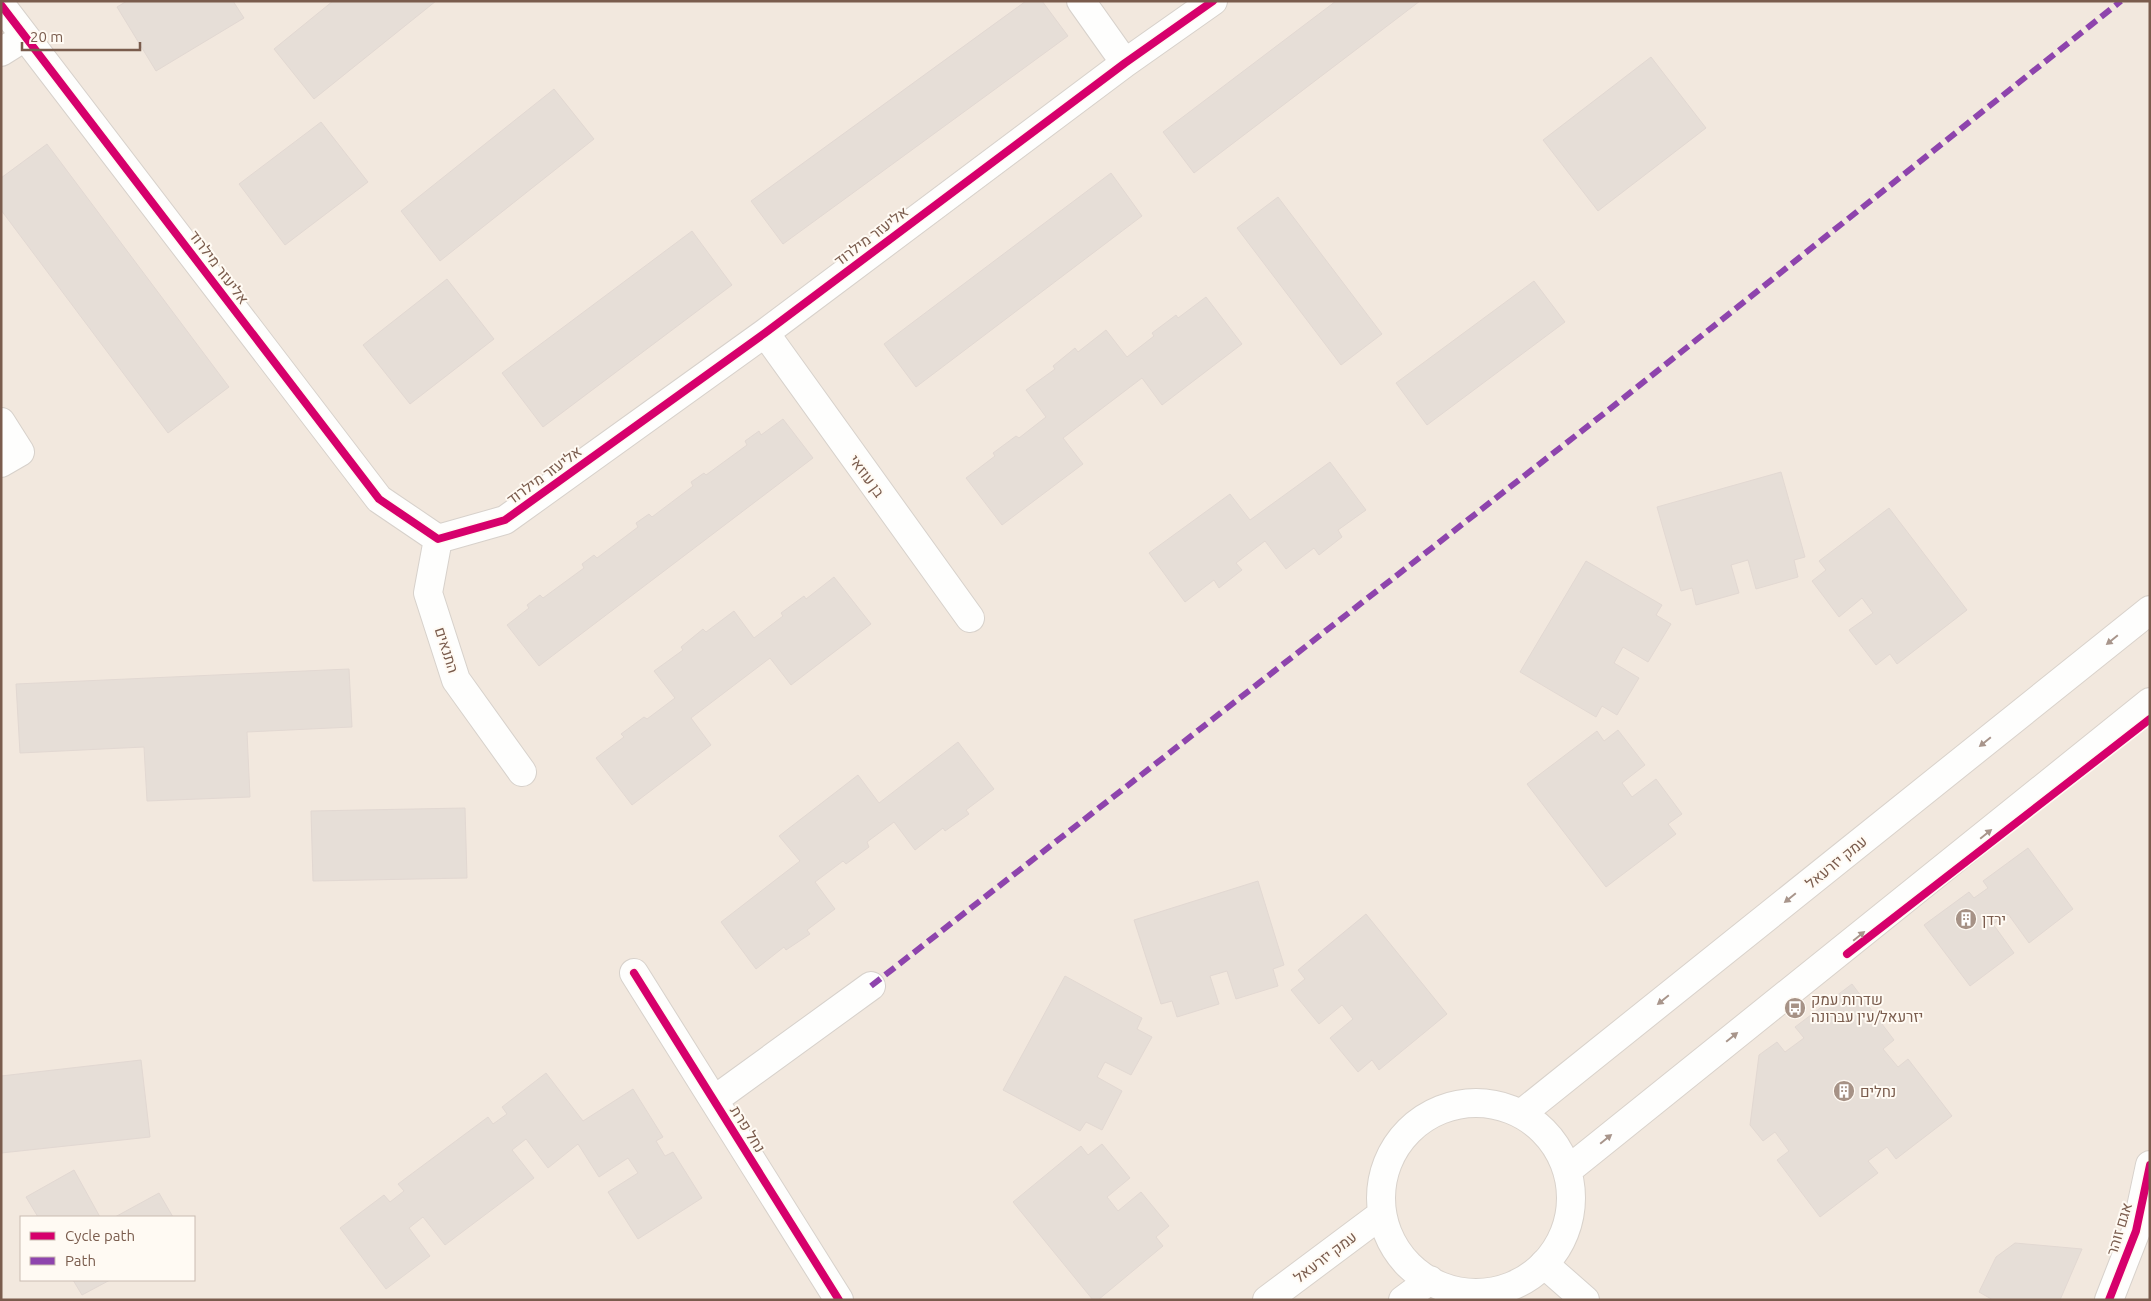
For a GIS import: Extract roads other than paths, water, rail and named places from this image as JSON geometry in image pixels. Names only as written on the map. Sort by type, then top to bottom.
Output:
[{"type":"street","points":[[1081,1],[1125,63]]},
{"type":"street","name":"אליעזר מילרוד","points":[[1,6],[379,499],[438,539],[505,520],[765,333],[1125,63],[1213,1]]},
{"type":"street","points":[[1,52],[25,37]]},
{"type":"street","name":"בן עוזאי","points":[[765,333],[970,618]]},
{"type":"street","points":[[1,422],[20,452],[1,463]]},
{"type":"street","name":"התנאים","points":[[438,539],[428,593],[456,680],[522,772]]},
{"type":"street","name":"עמק יזרעאל","points":[[1521,1114],[2150,610]]},
{"type":"street","points":[[1568,1170],[2150,702]]},
{"type":"street","name":"נחל פרת","points":[[634,973],[839,1300]]},
{"type":"street","name":"נחל פרת","points":[[714,1100],[870,986]]},
{"type":"street","points":[[1470,1103],[1496,1105],[1521,1114],[1542,1128],[1557,1147],[1568,1170],[1572,1194],[1569,1220],[1559,1244],[1544,1264],[1525,1279],[1502,1289],[1477,1292],[1452,1290],[1430,1280],[1403,1259],[1387,1230],[1382,1214],[1381,1187],[1388,1161],[1401,1139],[1421,1120],[1444,1108],[1470,1103]]},
{"type":"street","name":"אגם זוהר","points":[[2110,1300],[2136,1231],[2150,1165]]},
{"type":"street","name":"עמק יזרעאל","points":[[1267,1300],[1382,1214]]},
{"type":"street","points":[[1544,1264],[1585,1300]]},
{"type":"street","points":[[1402,1300],[1430,1280]]},
{"type":"place","name":"ירדן","points":[[1966,919]]},
{"type":"place","name":"שדרות עמק יזרעאל/עין עברונה","points":[[1795,1008]]},
{"type":"place","name":"נחלים","points":[[1844,1091]]}]
